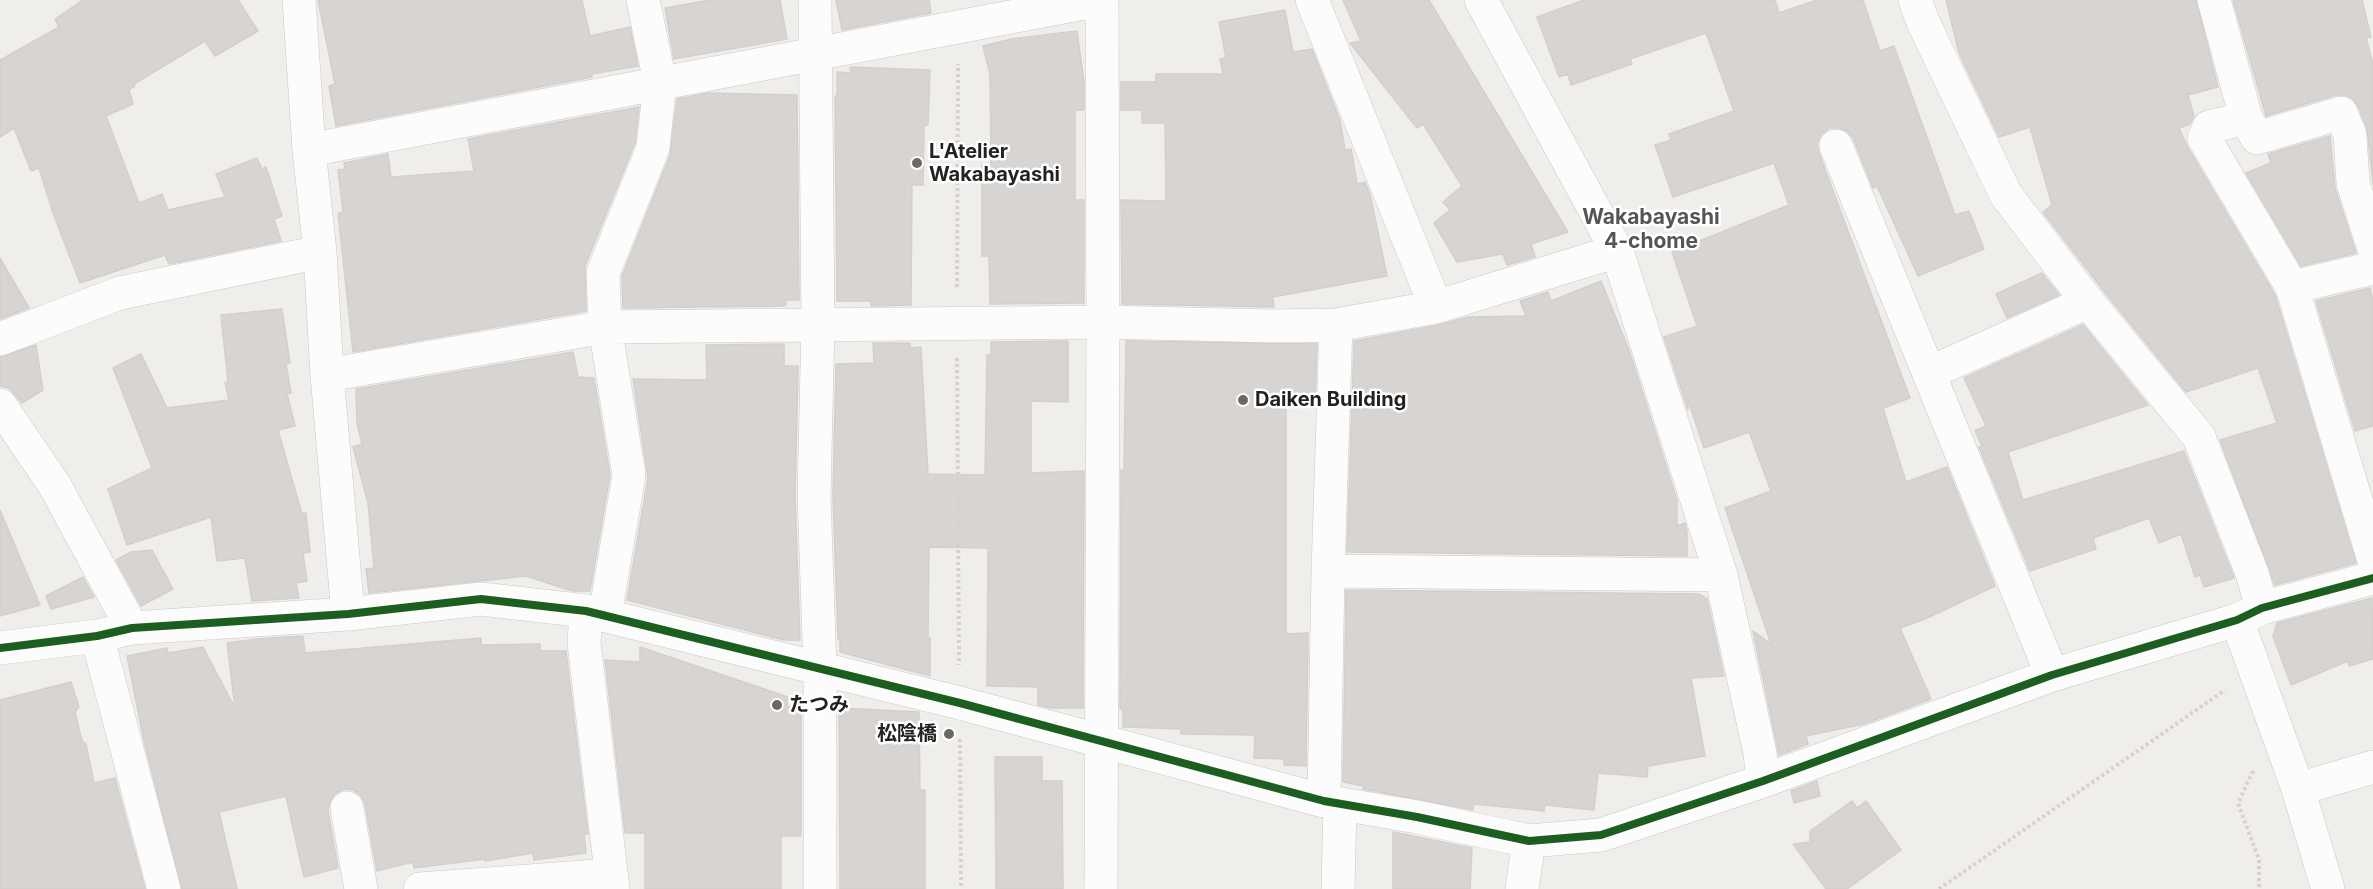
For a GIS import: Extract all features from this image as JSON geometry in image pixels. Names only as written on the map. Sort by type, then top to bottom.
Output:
[{"type":"street","points":[[299,0],[309,150],[320,252],[327,375],[348,614]]},
{"type":"street","points":[[420,889],[612,882],[584,643],[596,613],[628,476],[605,327],[603,273],[653,148],[660,82],[643,0]]},
{"type":"street","points":[[815,0],[818,324],[814,495],[820,669],[820,889]]},
{"type":"street","points":[[309,150],[1101,0],[1103,322],[1101,889]]},
{"type":"street","points":[[1312,0],[1436,307]]},
{"type":"street","points":[[1481,0],[1617,251],[1721,575],[1760,753],[1763,781]]},
{"type":"street","points":[[1915,0],[1923,22],[2006,195],[2088,302],[2199,437],[2252,573],[2250,614],[2255,669],[2298,789],[2328,889]]},
{"type":"street","points":[[2214,0],[2246,118],[2256,138],[2341,113],[2350,135],[2353,183],[2373,246]]},
{"type":"street","points":[[2246,118],[2209,127],[2204,138],[2292,287],[2373,557]]},
{"type":"street","points":[[1836,146],[2052,675]]},
{"type":"street","points":[[327,375],[605,327],[1103,322],[1272,326],[1336,325],[1436,307],[1617,251]]},
{"type":"street","points":[[0,339],[120,293],[320,252]]},
{"type":"street","points":[[2292,287],[2373,268]]},
{"type":"street","points":[[1929,373],[2088,302]]},
{"type":"street","points":[[1336,325],[1328,571],[1332,802],[1338,889]]},
{"type":"street","points":[[0,405],[55,486],[132,628]]},
{"type":"street","points":[[1328,571],[1721,575]]},
{"type":"street","points":[[0,648],[97,636],[132,628],[348,614],[481,599],[596,613],[960,702],[1332,802],[1529,841],[1600,835],[1763,781],[2052,675],[2373,578]]},
{"type":"street","points":[[97,636],[164,889]]},
{"type":"street","points":[[2298,789],[2373,767]]},
{"type":"street","points":[[347,808],[361,889]]},
{"type":"street","points":[[1522,889],[1529,841]]},
{"type":"path","points":[[1939,889],[2255,669]]},
{"type":"path","points":[[960,702],[961,889]]},
{"type":"path","points":[[2259,889],[2259,860],[2238,803],[2275,725]]},
{"type":"building","points":[[83,0],[238,0],[258,31],[215,56],[205,41],[134,84],[135,86],[129,90],[133,104],[106,116],[139,203],[162,194],[168,210],[225,197],[216,174],[257,158],[262,169],[266,167],[282,216],[274,219],[281,241],[169,264],[165,255],[80,283],[53,213],[39,168],[31,171],[14,128],[0,137],[0,60],[59,27],[55,19]]},
{"type":"building","points":[[318,0],[582,0],[590,36],[630,27],[638,66],[592,74],[592,77],[336,126],[329,86],[335,84]]},
{"type":"building","points":[[710,0],[780,0],[787,39],[674,59],[665,8]]},
{"type":"building","points":[[836,0],[929,0],[931,13],[842,30]]},
{"type":"building","points":[[1343,0],[1429,0],[1568,232],[1531,244],[1535,257],[1507,265],[1503,254],[1457,262],[1434,223],[1450,210],[1443,202],[1462,186],[1423,124],[1417,128],[1350,43],[1361,41]]},
{"type":"building","points":[[1584,0],[1775,0],[1779,13],[1817,0],[1863,0],[1880,51],[1894,46],[1955,215],[1969,211],[1984,249],[1918,276],[1877,186],[1873,188],[1853,138],[1848,132],[1839,128],[1829,128],[1821,135],[1817,144],[1910,398],[1883,408],[1906,482],[1947,467],[1995,586],[1925,619],[1900,628],[1931,699],[1864,724],[1806,736],[1808,744],[1779,755],[1753,631],[1771,644],[1725,508],[1771,491],[1749,432],[1704,448],[1688,400],[1688,410],[1664,337],[1697,326],[1672,252],[1789,205],[1774,163],[1673,197],[1655,145],[1671,140],[1669,134],[1734,111],[1706,33],[1630,59],[1632,64],[1571,85],[1568,74],[1559,77],[1537,17]]},
{"type":"building","points":[[1946,0],[2196,0],[2218,87],[2188,95],[2194,116],[2190,124],[2179,128],[2188,148],[2275,295],[2356,563],[2275,585],[2220,440],[2277,423],[2258,368],[2186,392],[2043,212],[2052,205],[2030,127],[1999,137],[1959,53]]},
{"type":"building","points":[[2233,0],[2362,0],[2371,37],[2366,38],[2373,64],[2373,184],[2367,128],[2352,98],[2336,95],[2266,116]]},
{"type":"building","points":[[1285,10],[1293,52],[1312,49],[1340,120],[1345,150],[1351,149],[1357,184],[1365,182],[1370,194],[1387,276],[1273,297],[1274,307],[1122,304],[1121,200],[1166,201],[1165,123],[1142,123],[1142,110],[1121,110],[1121,82],[1156,82],[1156,74],[1223,74],[1220,59],[1226,58],[1219,22]]},
{"type":"building","points":[[1077,31],[1084,82],[1084,110],[1075,110],[1075,200],[1084,200],[1084,303],[990,304],[989,256],[982,256],[982,165],[991,165],[990,74],[983,46],[1011,39]]},
{"type":"building","points":[[850,67],[930,70],[928,125],[924,125],[923,185],[912,185],[911,305],[871,306],[871,301],[837,301],[835,96],[837,96],[837,72],[851,73]]},
{"type":"building","points":[[708,93],[797,95],[799,300],[786,300],[786,305],[783,306],[623,308],[622,276],[670,155],[677,99]]},
{"type":"building","points":[[639,107],[635,143],[585,266],[586,311],[353,352],[338,213],[343,212],[338,170],[345,169],[344,163],[388,154],[391,177],[474,171],[468,139]]},
{"type":"building","points":[[2330,136],[2335,188],[2356,253],[2301,266],[2246,173],[2271,163],[2268,154]]},
{"type":"building","points":[[0,258],[29,308],[0,319]]},
{"type":"building","points":[[2042,273],[2059,295],[2007,318],[1996,294]]},
{"type":"building","points":[[1601,281],[1629,350],[1677,500],[1677,526],[1685,523],[1687,556],[1347,552],[1354,341],[1439,325],[1468,317],[1526,316],[1520,301],[1548,292],[1551,301]]},
{"type":"building","points":[[2370,288],[2373,301],[2373,426],[2355,431],[2316,301]]},
{"type":"building","points":[[282,309],[290,363],[286,364],[291,393],[287,394],[295,426],[278,430],[302,514],[306,513],[310,552],[303,553],[307,581],[296,583],[299,598],[252,601],[245,558],[217,561],[211,517],[127,545],[108,489],[152,468],[113,368],[141,354],[167,408],[229,400],[225,383],[228,382],[221,315]]},
{"type":"building","points":[[2083,325],[2148,405],[2008,452],[2023,500],[2184,451],[2234,578],[2204,587],[2200,575],[2195,577],[2181,534],[2159,543],[2149,518],[2093,538],[2096,549],[2030,571],[1979,447],[1982,446],[1975,431],[1986,426],[1964,378]]},
{"type":"building","points":[[1068,341],[1068,402],[1031,401],[1031,473],[1084,471],[1083,708],[1051,708],[1038,705],[1038,687],[987,686],[988,548],[929,547],[930,676],[840,652],[833,496],[836,364],[874,363],[873,343],[910,343],[910,348],[921,347],[928,474],[985,475],[987,355],[991,355],[991,342]]},
{"type":"building","points":[[1126,341],[1317,344],[1315,402],[1286,403],[1286,634],[1308,633],[1306,766],[1284,765],[1284,759],[1254,758],[1255,735],[1181,734],[1181,729],[1123,727],[1123,709],[1120,709],[1121,470],[1124,470]]},
{"type":"building","points":[[784,344],[784,366],[798,366],[795,497],[800,640],[784,640],[627,600],[648,478],[633,379],[707,380],[706,345]]},
{"type":"building","points":[[36,345],[43,390],[22,403],[9,388],[0,386],[0,357]]},
{"type":"building","points":[[573,352],[578,377],[594,378],[610,475],[590,591],[572,591],[526,576],[369,593],[366,569],[374,568],[368,503],[353,447],[362,444],[357,423],[356,389]]},
{"type":"building","points":[[0,510],[40,605],[0,616]]},
{"type":"building","points":[[152,550],[173,589],[141,606],[116,560],[131,552]]},
{"type":"building","points":[[83,577],[94,597],[51,609],[46,596]]},
{"type":"building","points":[[1346,590],[1699,594],[1707,599],[1724,676],[1691,678],[1705,756],[1648,766],[1647,777],[1598,773],[1594,810],[1545,805],[1544,811],[1474,804],[1473,810],[1363,789],[1364,786],[1343,782]]},
{"type":"building","points":[[2372,598],[2373,659],[2349,666],[2348,661],[2291,685],[2273,636],[2277,623]]},
{"type":"building","points":[[303,636],[305,653],[481,638],[481,645],[540,644],[540,651],[566,651],[588,834],[584,834],[586,853],[534,860],[533,853],[485,861],[485,859],[414,868],[413,862],[377,871],[365,804],[361,796],[353,790],[344,789],[335,794],[330,801],[328,811],[338,868],[304,877],[286,796],[219,812],[237,889],[182,889],[144,741],[127,656],[167,648],[168,653],[203,647],[235,708],[227,643]]},
{"type":"building","points":[[640,647],[788,697],[787,706],[801,707],[801,836],[781,836],[781,889],[645,889],[645,833],[625,833],[605,660],[640,662]]},
{"type":"building","points":[[71,682],[79,707],[75,712],[82,741],[86,744],[94,783],[115,778],[145,889],[0,889],[0,700]]},
{"type":"building","points":[[839,708],[919,712],[920,790],[925,790],[925,889],[840,889]]},
{"type":"building","points":[[995,757],[1042,757],[1042,781],[1062,781],[1063,889],[996,889]]},
{"type":"building","points":[[1817,781],[1820,796],[1794,803],[1791,791]]},
{"type":"building","points":[[1852,801],[1857,808],[1866,801],[1901,850],[1847,889],[1826,889],[1793,844],[1810,842],[1810,831]]},
{"type":"building","points":[[1393,832],[1472,848],[1470,889],[1393,889]]},
{"type":"cycle path","points":[[0,648],[97,636],[132,628],[348,614],[481,599],[586,611],[960,703],[1324,801],[1417,817],[1529,841],[1601,835],[1763,781],[2052,675],[2237,620],[2262,608],[2373,578]]},
{"type":"place","name":"L'Atelier Wakabayashi","points":[[917,163]]},
{"type":"place","name":"Daiken Building","points":[[1243,400]]},
{"type":"place","name":"たつみ","points":[[777,705]]},
{"type":"place","name":"松陰橋","points":[[949,734]]},
{"type":"district","name":"Wakabayashi 4-chome","points":[[1651,230]]}]
